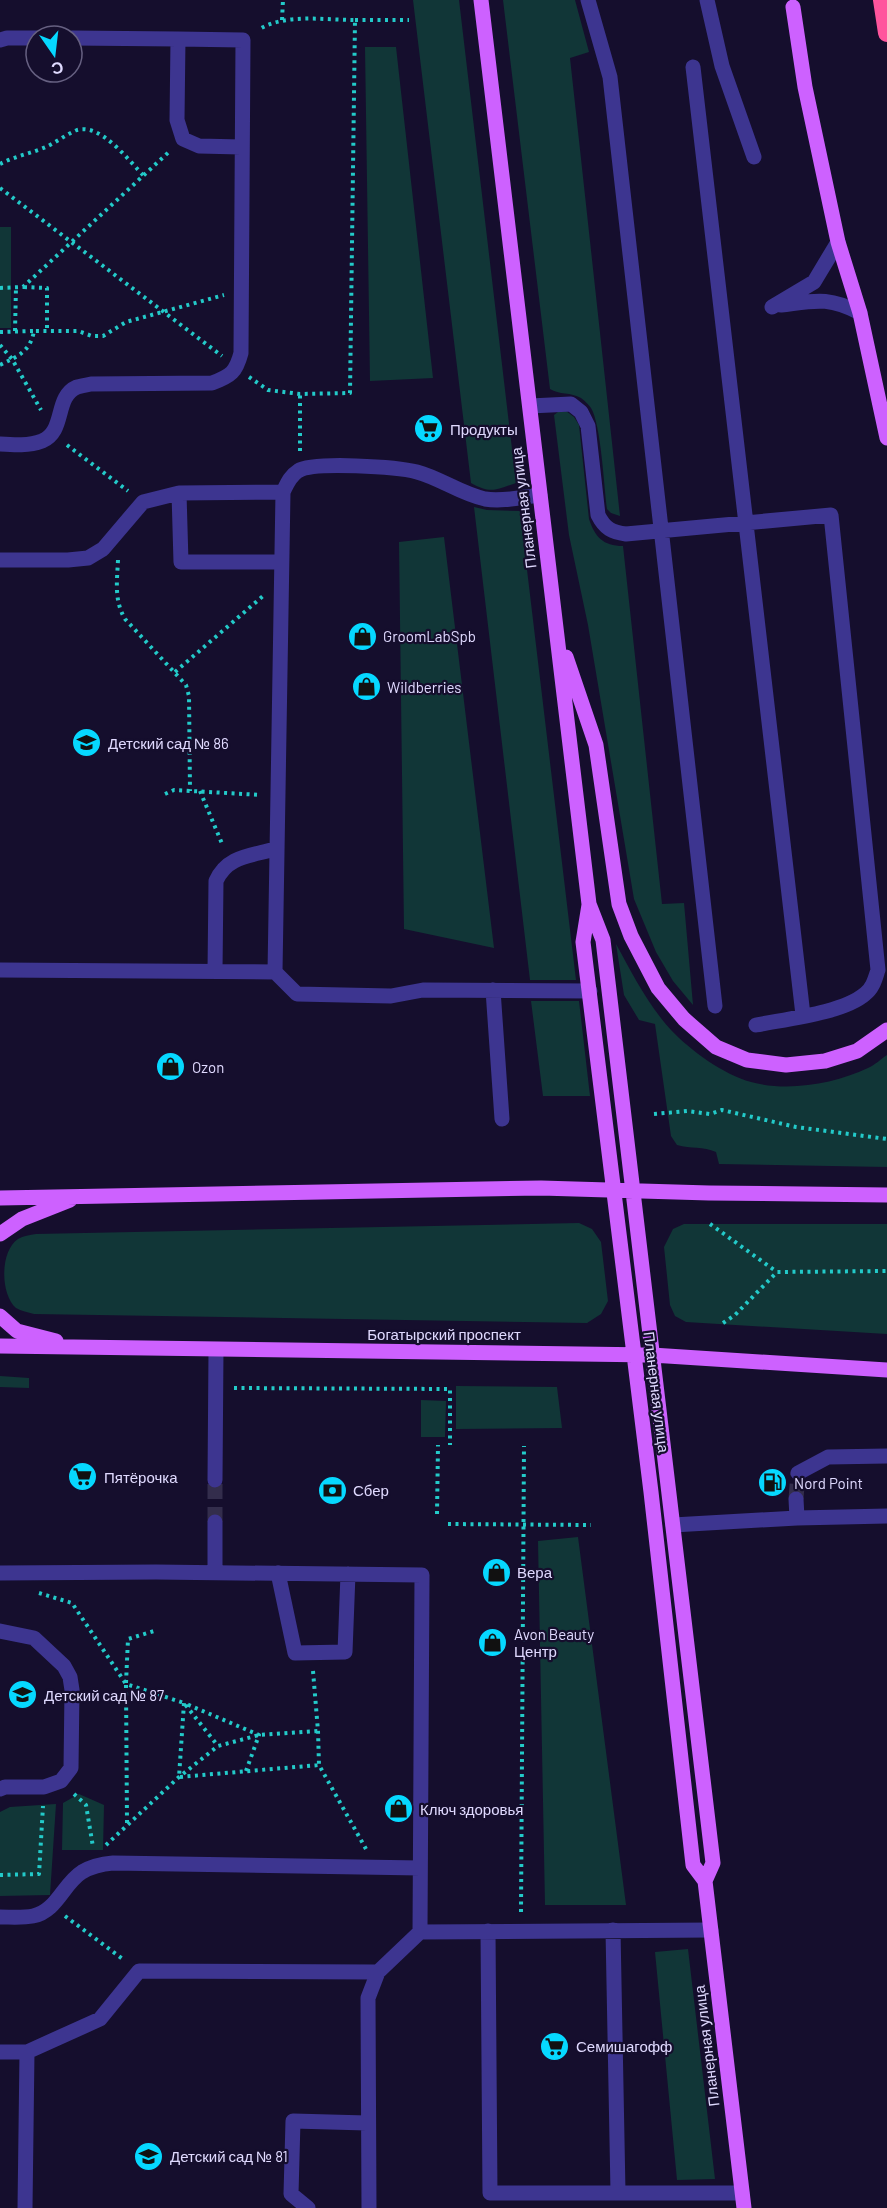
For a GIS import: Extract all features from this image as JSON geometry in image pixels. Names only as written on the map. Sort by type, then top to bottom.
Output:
[{"type":"highway","points":[[882,0],[887,33]]},
{"type":"main road","name":"Планерная улица","points":[[481,0],[589,904],[603,940],[673,1525],[713,1863],[705,1881]]},
{"type":"main road","points":[[793,7],[805,87],[838,243],[860,313],[887,438]]},
{"type":"main road","points":[[555,626],[596,745],[619,904],[631,936],[653,979],[684,1020],[716,1047],[747,1060],[786,1065],[825,1061],[856,1051],[887,1030]]},
{"type":"main road","name":"Планерная улица","points":[[589,904],[583,942],[634,1354],[693,1865],[705,1881],[743,2200]]},
{"type":"main road","points":[[0,1198],[482,1188],[887,1195]]},
{"type":"main road","points":[[0,1234],[22,1219],[82,1196]]},
{"type":"main road","points":[[0,1316],[17,1331],[85,1348]]},
{"type":"main road","name":"Богатырский проспект","points":[[0,1346],[634,1354],[887,1370]]},
{"type":"lane","points":[[588,0],[610,77],[715,1006]]},
{"type":"lane","points":[[707,0],[722,66],[754,157]]},
{"type":"lane","points":[[0,40],[24,38]]},
{"type":"lane","points":[[0,444],[29,445],[45,440],[55,429],[64,398],[75,388],[91,384],[212,383],[227,377],[237,368],[241,353],[243,40],[84,39]]},
{"type":"lane","points":[[178,39],[177,120],[183,140],[199,146],[241,147]]},
{"type":"lane","points":[[693,67],[803,1016]]},
{"type":"lane","points":[[838,243],[814,282],[772,307],[820,300],[842,303],[860,313]]},
{"type":"lane","points":[[530,406],[553,403],[571,404],[581,412],[588,426],[598,515],[604,526],[613,532],[626,534],[831,514],[878,969],[873,984],[866,994],[853,1002],[836,1009],[756,1025]]},
{"type":"lane","points":[[275,972],[282,492],[288,480],[300,470],[320,465],[416,472],[485,499],[508,500],[540,495]]},
{"type":"lane","points":[[0,560],[88,558],[103,549],[143,502],[179,493],[282,492]]},
{"type":"lane","points":[[179,493],[181,562],[281,562]]},
{"type":"lane","points":[[214,971],[216,881],[221,870],[230,862],[275,849]]},
{"type":"lane","points":[[0,970],[275,972],[297,994],[391,996],[423,990],[590,991]]},
{"type":"lane","points":[[493,990],[502,1119]]},
{"type":"lane","points":[[215,1480],[216,1350]]},
{"type":"lane","points":[[798,1473],[828,1457],[887,1456]]},
{"type":"lane","points":[[796,1499],[796,1518]]},
{"type":"lane","points":[[673,1525],[796,1518],[887,1516]]},
{"type":"lane","points":[[215,1522],[215,1572]]},
{"type":"lane","points":[[0,1573],[215,1572],[422,1575],[420,1932]]},
{"type":"lane","points":[[278,1573],[295,1653],[345,1652],[348,1574]]},
{"type":"lane","points":[[0,1631],[34,1638],[64,1666],[70,1677],[72,1690],[71,1768],[61,1781],[44,1788],[5,1787],[0,1789]]},
{"type":"lane","points":[[0,1917],[34,1916],[52,1907],[80,1873],[95,1861],[420,1868]]},
{"type":"lane","points":[[614,1930],[618,2192]]},
{"type":"lane","points":[[369,2208],[368,1998],[378,1972],[420,1932],[711,1930]]},
{"type":"lane","points":[[488,1931],[490,2193],[618,2192],[743,2200]]},
{"type":"lane","points":[[0,2052],[27,2052],[100,2019],[139,1971],[378,1972]]},
{"type":"lane","points":[[25,2208],[27,2052]]},
{"type":"lane","points":[[308,2208],[291,2194],[293,2121],[368,2123]]},
{"type":"path","points":[[282,20],[283,1]]},
{"type":"path","points":[[243,40],[270,23],[282,20],[409,20]]},
{"type":"path","points":[[0,188],[268,390],[300,394],[350,393],[355,20]]},
{"type":"path","points":[[0,164],[48,146],[79,129],[90,129],[100,133],[144,176]]},
{"type":"path","points":[[23,287],[183,140]]},
{"type":"path","points":[[15,332],[16,287]]},
{"type":"path","points":[[0,288],[47,288],[47,331]]},
{"type":"path","points":[[0,332],[78,331],[92,336],[103,336],[126,322],[242,290]]},
{"type":"path","points":[[0,365],[24,353],[32,342],[34,331]]},
{"type":"path","points":[[0,345],[12,359],[46,419],[71,449],[143,502]]},
{"type":"path","points":[[300,394],[300,470]]},
{"type":"path","points":[[120,530],[117,597],[119,608],[125,619],[186,685],[189,696],[190,791]]},
{"type":"path","points":[[175,672],[281,581]]},
{"type":"path","points":[[165,794],[174,790],[276,796]]},
{"type":"path","points":[[200,791],[230,862]]},
{"type":"path","points":[[654,1114],[687,1111],[710,1114],[723,1110],[796,1127],[887,1139]]},
{"type":"path","points":[[710,1224],[777,1272],[887,1271]]},
{"type":"path","points":[[723,1323],[735,1315],[777,1272]]},
{"type":"path","points":[[231,1391],[235,1388],[450,1389],[450,1445]]},
{"type":"path","points":[[437,1514],[438,1445]]},
{"type":"path","points":[[521,1931],[524,1446]]},
{"type":"path","points":[[448,1524],[591,1525]]},
{"type":"path","points":[[31,1590],[72,1603],[126,1684],[184,1703],[259,1735]]},
{"type":"path","points":[[127,1824],[128,1639],[154,1631]]},
{"type":"path","points":[[311,1653],[319,1764],[377,1868]]},
{"type":"path","points":[[184,1703],[218,1746]]},
{"type":"path","points":[[179,1777],[184,1703]]},
{"type":"path","points":[[95,1861],[127,1824],[179,1777],[218,1746],[259,1735],[318,1731]]},
{"type":"path","points":[[246,1771],[259,1735]]},
{"type":"path","points":[[179,1777],[319,1764]]},
{"type":"path","points":[[61,1781],[86,1805],[95,1861]]},
{"type":"path","points":[[0,1875],[39,1874],[44,1788]]},
{"type":"path","points":[[52,1907],[139,1971]]},
{"type":"green space","points":[[413,0],[459,0],[516,483],[498,489],[488,490],[471,483]]},
{"type":"green space","points":[[503,0],[575,0],[589,52],[570,58],[620,516],[607,509],[600,441],[591,408],[577,396],[550,389]]},
{"type":"green space","points":[[365,47],[396,47],[433,378],[370,381]]},
{"type":"green space","points":[[0,227],[11,227],[11,328],[0,328]]},
{"type":"green space","points":[[566,411],[579,425],[591,525],[605,542],[623,546],[662,904],[684,903],[693,1005],[673,981],[656,952],[634,899],[588,625],[569,535],[554,415]]},
{"type":"green space","points":[[474,507],[487,510],[520,511],[576,980],[530,980]]},
{"type":"green space","points":[[444,537],[494,948],[404,929],[399,542]]},
{"type":"green space","points":[[616,944],[648,999],[671,1030],[708,1061],[741,1079],[765,1085],[811,1085],[855,1074],[871,1067],[887,1055],[887,1167],[719,1164],[716,1152],[677,1145],[671,1136],[655,1024],[639,1020],[624,995]]},
{"type":"green space","points":[[531,1001],[579,1001],[590,1096],[543,1096]]},
{"type":"green space","points":[[579,1223],[592,1229],[601,1242],[608,1301],[601,1314],[587,1323],[34,1314],[16,1308],[11,1302],[4,1273],[5,1262],[12,1245],[20,1238],[36,1234]]},
{"type":"green space","points":[[684,1224],[887,1224],[887,1334],[686,1322],[675,1316],[670,1305],[664,1247],[673,1229]]},
{"type":"green space","points":[[0,1376],[29,1378],[29,1388],[0,1387]]},
{"type":"green space","points":[[456,1386],[557,1387],[562,1428],[456,1429]]},
{"type":"green space","points":[[421,1400],[446,1401],[445,1437],[421,1437]]},
{"type":"green space","points":[[578,1537],[626,1905],[545,1905],[538,1541]]},
{"type":"green space","points":[[79,1794],[104,1805],[103,1850],[62,1850],[63,1803]]},
{"type":"green space","points":[[56,1804],[50,1895],[0,1896],[0,1812],[10,1807]]},
{"type":"green space","points":[[688,1949],[715,2179],[677,2180],[655,1952]]},
{"type":"tunnel","points":[[796,1499],[798,1473]]},
{"type":"tunnel","points":[[215,1480],[215,1522]]},
{"type":"place","name":"Продукты","points":[[429,429]]},
{"type":"place","name":"GroomLabSpb","points":[[362,636]]},
{"type":"place","name":"Wildberries","points":[[366,687]]},
{"type":"place","name":"Детский сад № 86","points":[[87,743]]},
{"type":"place","name":"Ozon","points":[[171,1067]]},
{"type":"place","name":"Пятёрочка","points":[[83,1477]]},
{"type":"place","name":"Nord Point","points":[[773,1483]]},
{"type":"place","name":"Сбер","points":[[332,1490]]},
{"type":"place","name":"Вера","points":[[496,1572]]},
{"type":"place","name":"Avon Beauty Центр","points":[[493,1643]]},
{"type":"place","name":"Детский сад № 87","points":[[23,1695]]},
{"type":"place","name":"Ключ здоровья","points":[[399,1809]]},
{"type":"place","name":"Семишагофф","points":[[555,2046]]},
{"type":"place","name":"Детский сад № 81","points":[[149,2156]]}]
